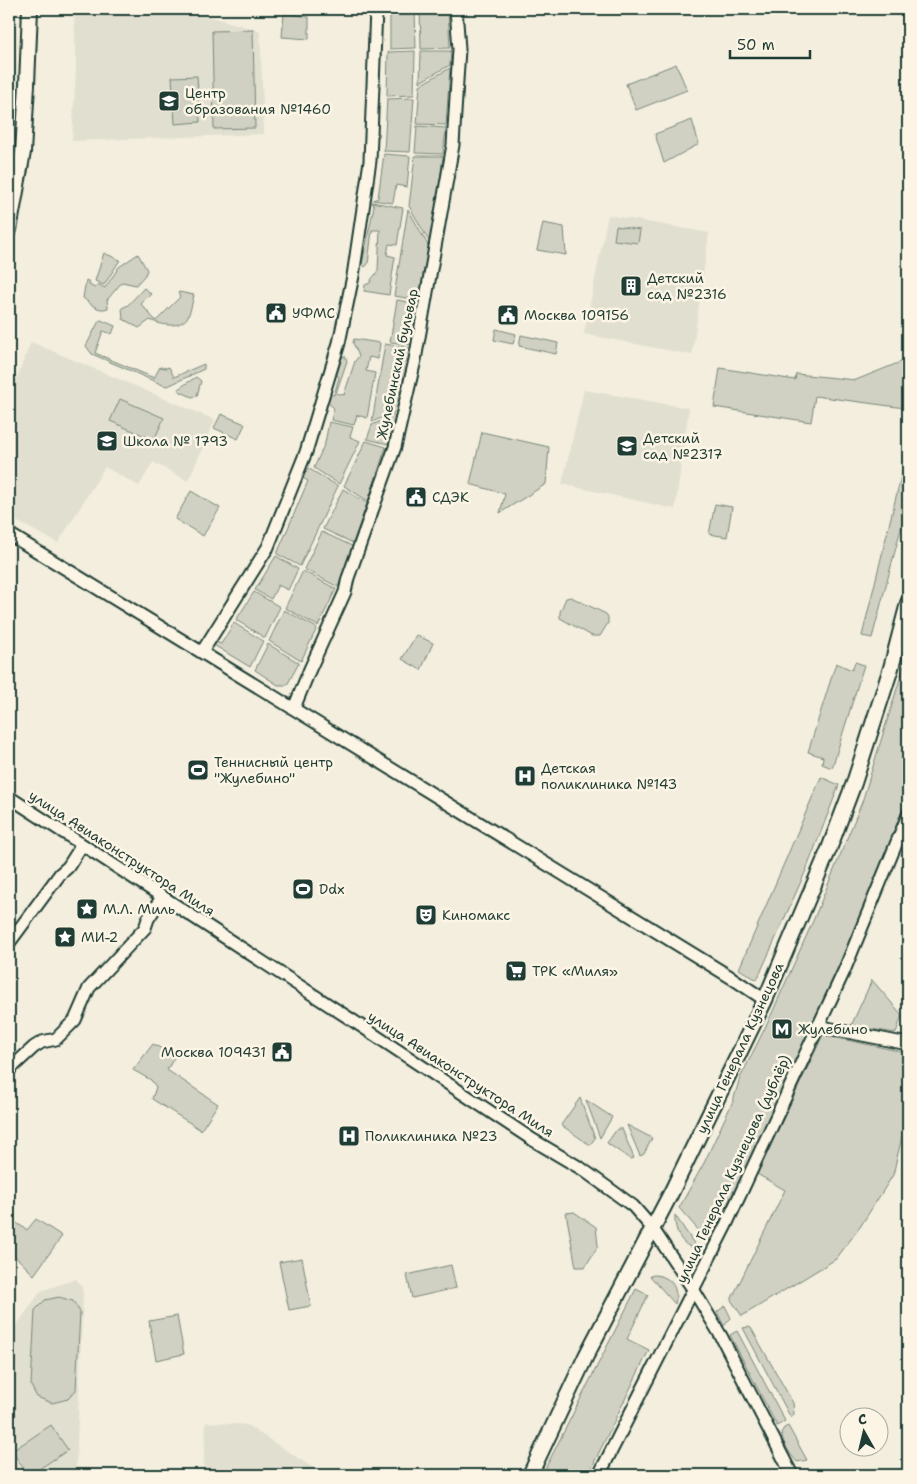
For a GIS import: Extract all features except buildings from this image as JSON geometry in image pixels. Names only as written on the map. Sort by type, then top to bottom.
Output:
[{"type":"main road","points":[[9,230],[23,152],[30,9]]},
{"type":"main road","name":"улица Генерала Кузнецова","points":[[530,1475],[586,1356],[653,1229],[765,1000],[829,849],[854,783],[891,668],[908,603]]},
{"type":"street","points":[[202,652],[268,547],[306,452],[339,343],[353,272],[370,161],[376,9]]},
{"type":"street","name":"Жулебинский бульвар","points":[[294,708],[345,592],[394,447],[416,360],[453,145],[459,49],[456,9]]},
{"type":"street","points":[[9,534],[765,1000]]},
{"type":"street","name":"улица Авиаконструктора Миля","points":[[9,797],[533,1140],[582,1169],[633,1206],[653,1229],[693,1289],[721,1336],[792,1475]]},
{"type":"street","name":"улица Генерала Кузнецова (дублёр)","points":[[599,1475],[726,1225],[848,962],[908,816]]},
{"type":"street","points":[[9,943],[60,874],[68,867],[82,845]]},
{"type":"street","points":[[9,1070],[42,1042],[56,1039],[75,1020],[89,988],[145,928],[148,919],[162,897]]},
{"type":"street","points":[[817,1026],[908,1044]]},
{"type":"shaded area","name":"Центр образования №1460","points":[[74,9],[191,9],[191,11],[260,31],[264,134],[72,141],[76,67]]},
{"type":"shaded area","points":[[390,9],[415,9],[416,48],[390,49]]},
{"type":"shaded area","points":[[420,9],[448,9],[450,48],[421,49]]},
{"type":"shaded area","points":[[284,13],[309,17],[309,39],[282,37]]},
{"type":"shaded area","points":[[253,30],[255,128],[214,129],[212,31]]},
{"type":"shaded area","points":[[415,51],[414,95],[387,96],[388,52]]},
{"type":"shaded area","points":[[421,51],[451,51],[450,65],[420,82]]},
{"type":"shaded area","points":[[676,64],[687,90],[636,110],[626,84]]},
{"type":"shaded area","points":[[450,68],[446,125],[417,124],[420,85]]},
{"type":"shaded area","points":[[197,76],[200,122],[175,124],[172,77]]},
{"type":"shaded area","points":[[414,98],[410,152],[384,151],[387,99]]},
{"type":"shaded area","points":[[692,120],[699,144],[664,163],[655,134]]},
{"type":"shaded area","points":[[417,126],[446,128],[443,154],[415,153]]},
{"type":"shaded area","points":[[384,154],[410,156],[407,187],[396,185],[393,203],[373,200],[378,198]]},
{"type":"shaded area","points":[[415,156],[443,156],[430,243],[409,206]]},
{"type":"shaded area","points":[[372,202],[403,208],[397,245],[389,244],[387,255],[395,257],[389,295],[364,291],[365,285],[370,283],[378,270],[380,230],[372,230],[368,264],[365,267],[362,264],[374,206]]},
{"type":"shaded area","points":[[408,209],[429,247],[420,300],[394,296]]},
{"type":"shaded area","points":[[608,215],[709,233],[692,355],[584,334]]},
{"type":"shaded area","points":[[543,223],[564,227],[566,255],[537,250]]},
{"type":"shaded area","points":[[616,226],[640,230],[638,243],[614,240]]},
{"type":"shaded area","points":[[104,253],[120,260],[104,285],[95,281]]},
{"type":"shaded area","points":[[138,254],[147,270],[145,275],[136,285],[122,282],[107,300],[108,308],[98,308],[83,298],[86,280],[90,282],[89,285],[95,288],[98,284],[105,288],[119,267]]},
{"type":"shaded area","points":[[144,288],[151,294],[141,304],[156,321],[180,297],[179,292],[194,295],[187,318],[174,325],[150,320],[139,328],[123,319],[122,308],[128,305]]},
{"type":"shaded area","points":[[397,300],[419,304],[412,345],[390,342]]},
{"type":"shaded area","points":[[101,320],[115,326],[112,334],[103,331],[95,353],[154,378],[160,367],[169,367],[174,377],[204,364],[204,369],[168,386],[92,354],[86,346]]},
{"type":"shaded area","points":[[496,329],[516,334],[513,344],[494,340]]},
{"type":"shaded area","points":[[521,335],[558,343],[556,354],[519,346]]},
{"type":"shaded area","points":[[354,339],[380,343],[378,359],[369,357],[366,371],[375,373],[367,418],[357,415],[354,425],[331,420],[334,408],[328,403],[329,394],[334,395],[339,377],[334,372],[337,360],[345,356],[347,361],[336,393],[344,395],[355,361],[359,356],[353,343]]},
{"type":"shaded area","name":"Школа № 1793","points":[[31,342],[215,420],[188,481],[153,462],[139,486],[105,467],[58,543],[9,517],[9,398]]},
{"type":"shaded area","points":[[385,344],[411,348],[397,411],[372,422]]},
{"type":"shaded area","points":[[908,359],[905,408],[815,396],[811,422],[714,407],[720,368],[795,380],[796,374],[856,380]]},
{"type":"shaded area","points":[[196,377],[201,381],[197,396],[192,397],[179,391],[178,389]]},
{"type":"shaded area","name":"Детский сад №2317","points":[[584,390],[689,408],[675,509],[562,484]]},
{"type":"shaded area","points":[[120,399],[164,418],[154,440],[110,421]]},
{"type":"shaded area","points":[[221,414],[245,424],[238,439],[214,428]]},
{"type":"shaded area","points":[[397,414],[388,444],[367,439],[372,425]]},
{"type":"shaded area","points":[[329,422],[353,427],[350,437],[360,441],[339,484],[314,468],[325,443]]},
{"type":"shaded area","points":[[482,432],[549,447],[546,484],[500,513],[505,494],[470,484]]},
{"type":"shaded area","points":[[366,441],[386,447],[368,501],[344,486]]},
{"type":"shaded area","points":[[905,460],[908,460],[908,518],[903,521],[872,638],[862,636]]},
{"type":"shaded area","points":[[306,467],[338,486],[300,566],[277,554],[308,481],[301,477]]},
{"type":"shaded area","points":[[343,489],[367,503],[353,543],[323,529]]},
{"type":"shaded area","points":[[191,491],[220,508],[203,536],[175,519]]},
{"type":"shaded area","points":[[715,504],[732,507],[727,537],[709,534]]},
{"type":"shaded area","points":[[322,532],[352,546],[338,587],[304,569]]},
{"type":"shaded area","points":[[276,556],[298,569],[288,590],[278,585],[271,599],[255,590]]},
{"type":"shaded area","points":[[303,571],[336,589],[318,626],[285,608]]},
{"type":"shaded area","points":[[254,592],[280,607],[265,638],[236,620]]},
{"type":"shaded area","points":[[571,597],[606,614],[608,623],[600,636],[592,636],[560,618],[560,612],[566,598]]},
{"type":"shaded area","points":[[284,610],[317,628],[301,661],[269,641]]},
{"type":"shaded area","points":[[234,623],[263,641],[250,667],[212,644],[214,641],[221,644]]},
{"type":"shaded area","points":[[416,635],[433,643],[421,670],[402,659]]},
{"type":"shaded area","points":[[268,644],[299,663],[287,685],[278,685],[255,670]]},
{"type":"shaded area","points":[[908,653],[908,795],[864,910],[828,992],[767,1124],[709,1242],[679,1208],[704,1163],[733,1101],[740,1078],[768,1022],[813,921],[862,802]]},
{"type":"shaded area","points":[[855,662],[864,665],[832,768],[822,764],[823,757],[808,752],[836,663],[852,670]]},
{"type":"shaded area","points":[[821,777],[839,785],[807,868],[757,980],[739,969]]},
{"type":"shaded area","points":[[872,980],[902,1015],[896,1033],[851,1026]]},
{"type":"shaded area","points":[[823,1035],[908,1053],[908,1111],[893,1175],[860,1227],[836,1259],[742,1316],[731,1300],[785,1190],[757,1174]]},
{"type":"shaded area","points":[[153,1044],[175,1056],[167,1070],[218,1104],[201,1130],[152,1099],[156,1087],[151,1080],[133,1070]]},
{"type":"shaded area","points":[[580,1098],[595,1138],[590,1145],[561,1125]]},
{"type":"shaded area","points":[[586,1100],[612,1117],[600,1138]]},
{"type":"shaded area","points":[[627,1125],[652,1138],[644,1154],[640,1156]]},
{"type":"shaded area","points":[[617,1129],[622,1129],[634,1158],[630,1159],[607,1143]]},
{"type":"shaded area","points":[[574,1212],[596,1227],[598,1246],[585,1267],[576,1267],[566,1213]]},
{"type":"shaded area","points":[[675,1215],[697,1248],[687,1245],[680,1237],[677,1232]]},
{"type":"shaded area","points":[[9,1218],[27,1230],[36,1219],[62,1236],[34,1275],[9,1252]]},
{"type":"shaded area","points":[[302,1258],[311,1306],[289,1310],[279,1262]]},
{"type":"shaded area","points":[[451,1265],[456,1288],[412,1298],[407,1275]]},
{"type":"shaded area","points":[[654,1275],[669,1280],[675,1288],[675,1304],[650,1276]]},
{"type":"shaded area","points":[[76,1279],[81,1285],[83,1293],[76,1469],[68,1475],[9,1475],[9,1336],[41,1291]]},
{"type":"shaded area","points":[[636,1289],[648,1295],[627,1339],[649,1350],[588,1475],[542,1475]]},
{"type":"shaded area","points":[[59,1297],[73,1301],[80,1312],[76,1390],[68,1399],[52,1403],[37,1397],[31,1386],[35,1310],[45,1300]]},
{"type":"shaded area","points":[[725,1306],[731,1318],[724,1326],[717,1312]]},
{"type":"shaded area","points":[[177,1316],[184,1354],[156,1360],[149,1321]]},
{"type":"shaded area","points":[[743,1328],[751,1328],[793,1403],[794,1414],[791,1418]]},
{"type":"shaded area","points":[[737,1331],[785,1421],[777,1426],[730,1335]]},
{"type":"shaded area","points":[[206,1422],[247,1425],[324,1475],[203,1475]]},
{"type":"shaded area","points":[[51,1425],[68,1450],[28,1475],[12,1451]]},
{"type":"shaded area","points":[[788,1426],[807,1460],[797,1462],[787,1449],[781,1433]]},
{"type":"place","name":"Центр образования №1460","points":[[169,101]]},
{"type":"place","name":"Детский сад №2316","points":[[631,286]]},
{"type":"place","name":"УФМС","points":[[276,313]]},
{"type":"place","name":"Москва 109156","points":[[508,315]]},
{"type":"place","name":"Школа № 1793","points":[[107,441]]},
{"type":"place","name":"Детский сад №2317","points":[[627,446]]},
{"type":"place","name":"СДЭК","points":[[416,497]]},
{"type":"place","name":"Теннисный центр \"Жулебино\"","points":[[198,770]]},
{"type":"place","name":"Детская поликлиника №143","points":[[525,776]]},
{"type":"place","name":"Ddx","points":[[303,889]]},
{"type":"place","name":"М.Л. Миль","points":[[87,909]]},
{"type":"place","name":"Киномакс","points":[[426,915]]},
{"type":"place","name":"МИ-2","points":[[65,937]]},
{"type":"place","name":"ТРК «Миля»","points":[[516,971]]},
{"type":"place","name":"Жулебино","points":[[782,1029]]},
{"type":"place","name":"Москва 109431","points":[[282,1052]]},
{"type":"place","name":"Поликлиника №23","points":[[349,1136]]}]
